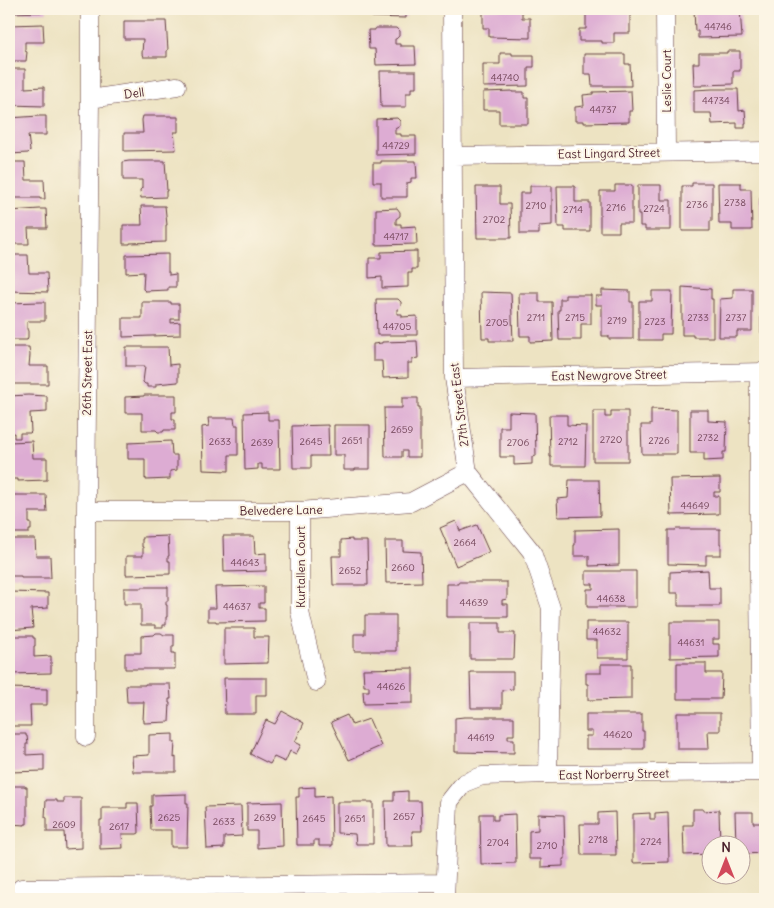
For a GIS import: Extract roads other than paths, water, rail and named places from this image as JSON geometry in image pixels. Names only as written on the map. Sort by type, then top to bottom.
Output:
[{"type":"street","name":"26th Street East","points":[[86,737],[90,9]]},
{"type":"street","name":"27th Street East","points":[[452,9],[454,378],[468,472]]},
{"type":"street","name":"Leslie Court","points":[[665,9],[666,152]]},
{"type":"street","name":"Dell","points":[[90,99],[177,86]]},
{"type":"street","name":"East Lingard Street","points":[[453,156],[765,151]]},
{"type":"street","name":"East Newgrove Street","points":[[454,378],[762,372]]},
{"type":"street","points":[[762,372],[763,772]]},
{"type":"street","name":"Belvedere Lane","points":[[86,511],[300,511],[411,502],[468,472]]},
{"type":"street","points":[[468,472],[532,552],[552,608],[548,774]]},
{"type":"street","name":"Kurtallen Court","points":[[300,511],[300,612],[316,682]]},
{"type":"street","name":"East Norberry Street","points":[[445,891],[449,802],[464,783],[482,776],[763,772]]},
{"type":"street","points":[[21,888],[445,891]]}]
